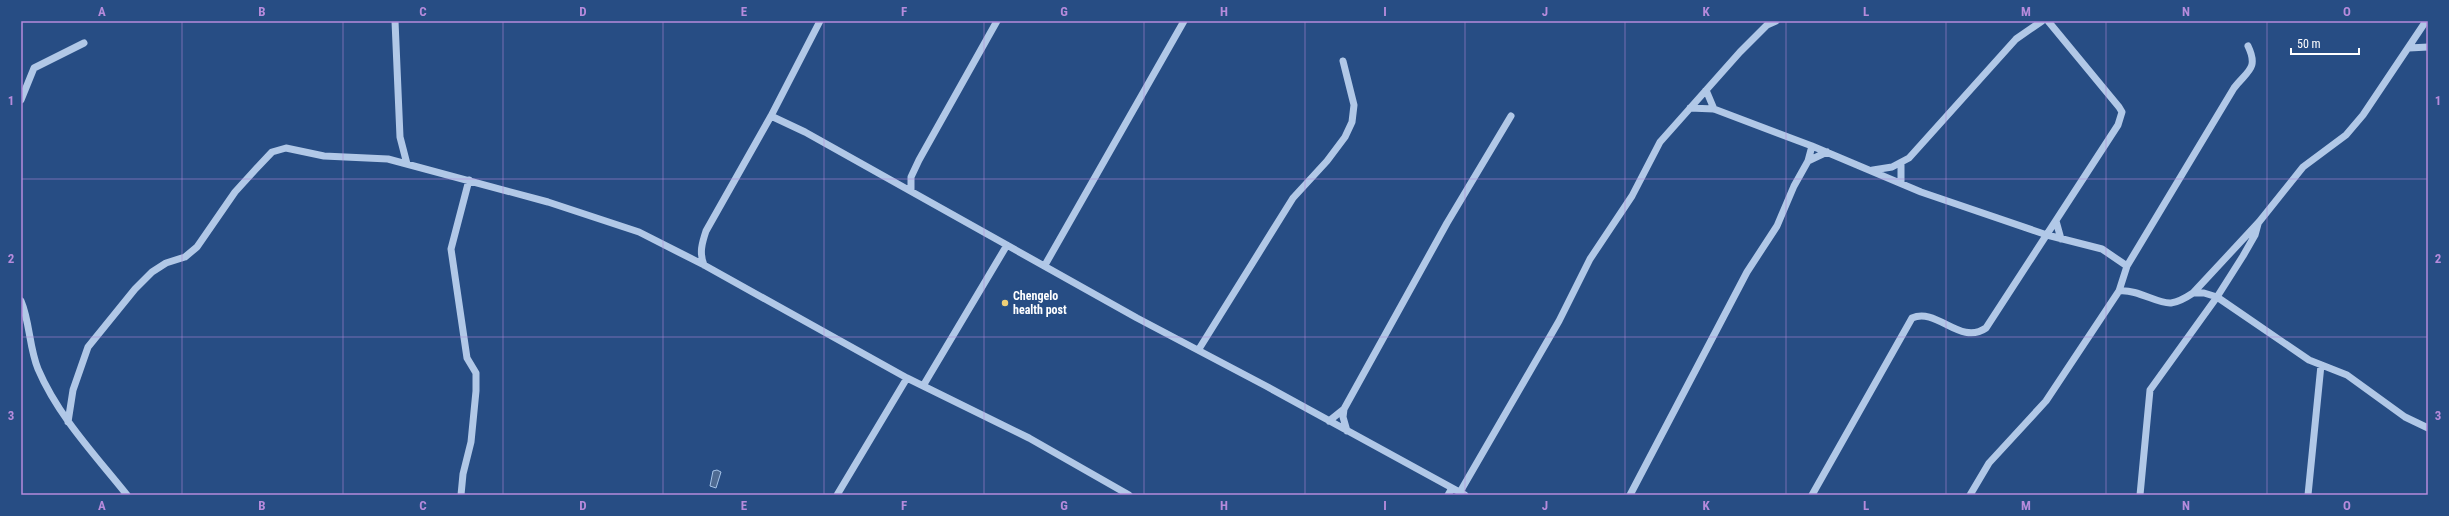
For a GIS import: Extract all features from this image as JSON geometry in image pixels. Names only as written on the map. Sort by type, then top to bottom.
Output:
[{"type":"street","points":[[395,21],[400,137],[407,164]]},
{"type":"street","points":[[704,265],[701,258],[701,247],[706,231],[771,116],[820,21]]},
{"type":"street","points":[[911,190],[911,177],[919,160],[998,21]]},
{"type":"street","points":[[1045,265],[1184,21]]},
{"type":"street","points":[[771,116],[805,132],[1045,265],[1137,318],[1198,349],[1463,494],[1559,320],[1590,259],[1632,196],[1660,142],[1760,32],[1776,21]]},
{"type":"street","points":[[1870,170],[1882,170],[1901,165],[1914,153],[2016,39],[2042,21]]},
{"type":"street","points":[[1812,495],[1912,318],[1918,315],[1928,316],[1971,334],[1980,332],[1986,328],[2118,125],[2122,112],[2048,21]]},
{"type":"street","points":[[2119,291],[2140,293],[2170,304],[2182,300],[2193,292],[2259,222],[2303,167],[2346,135],[2363,115],[2426,21]]},
{"type":"street","points":[[21,100],[34,68],[84,43]]},
{"type":"street","points":[[1970,495],[1989,463],[2046,401],[2119,291],[2127,266],[2234,88],[2252,67],[2254,61],[2248,46]]},
{"type":"street","points":[[2409,48],[2428,47]]},
{"type":"street","points":[[1198,349],[1293,198],[1327,161],[1345,137],[1352,122],[1354,105],[1343,61]]},
{"type":"street","points":[[1706,90],[1714,109]]},
{"type":"street","points":[[1690,108],[1714,109],[1812,146],[1902,184],[2047,235],[2102,249],[2127,266]]},
{"type":"street","points":[[1347,431],[1343,417],[1344,409],[1447,223],[1511,116]]},
{"type":"street","points":[[1630,495],[1747,272],[1777,226],[1794,186],[1808,161],[1812,146]]},
{"type":"street","points":[[68,422],[73,390],[88,347],[135,289],[152,272],[166,263],[185,257],[197,247],[235,192],[272,152],[286,148],[324,156],[388,159],[548,202],[639,232],[704,265],[907,378],[1028,438],[1129,495]]},
{"type":"street","points":[[1808,161],[1827,152]]},
{"type":"street","points":[[1901,165],[1902,184]]},
{"type":"street","points":[[461,495],[463,474],[471,442],[476,373],[467,358],[451,249],[469,180]]},
{"type":"street","points":[[2056,221],[2061,239]]},
{"type":"street","points":[[2140,495],[2150,390],[2217,297],[2251,242],[2259,222]]},
{"type":"street","points":[[923,386],[1008,245]]},
{"type":"street","points":[[2193,292],[2204,293],[2217,297],[2303,356],[2347,375],[2405,417],[2428,428]]},
{"type":"street","points":[[21,301],[26,313],[38,368],[68,422],[128,495]]},
{"type":"street","points":[[2308,495],[2321,365]]},
{"type":"street","points":[[837,495],[907,378]]},
{"type":"street","points":[[1329,420],[1344,409]]},
{"type":"street","points":[[1448,495],[1452,488]]},
{"type":"water","points":[[717,470],[721,472],[716,488],[710,486],[713,471]]},
{"type":"place","name":"Chengelo health post","points":[[1005,303]]}]
